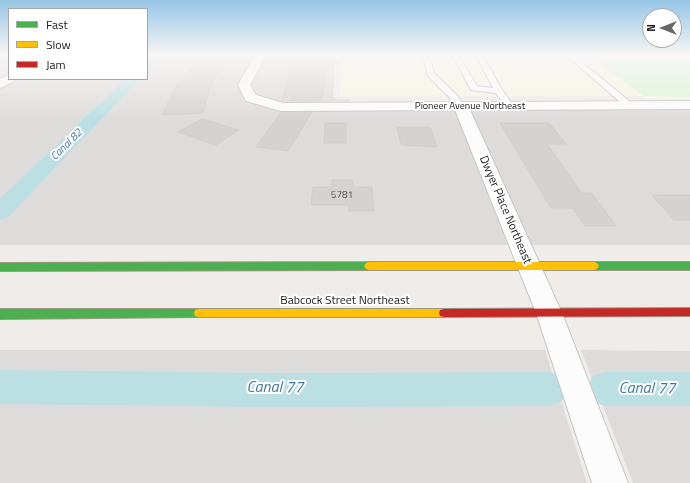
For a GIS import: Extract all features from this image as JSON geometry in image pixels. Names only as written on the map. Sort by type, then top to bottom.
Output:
[{"type":"main road","points":[[0,267],[690,266]]},
{"type":"main road","name":"Babcock Street Northeast","points":[[0,314],[690,312]]},
{"type":"street","name":"Pioneer Avenue Northeast","points":[[248,78],[244,85],[251,98],[282,107],[461,108],[690,106]]},
{"type":"street","name":"Dwyer Place Northeast","points":[[461,108],[549,313],[610,483]]},
{"type":"lane","points":[[435,78],[453,96],[461,108]]},
{"type":"lane","points":[[468,78],[474,88],[499,91]]},
{"type":"lane","points":[[492,78],[510,107]]},
{"type":"lane","points":[[596,78],[630,106]]},
{"type":"shaded area","points":[[0,78],[8,78],[8,80],[148,80],[148,78],[334,78],[333,96],[338,99],[349,99],[349,104],[690,107],[690,245],[0,245]]},
{"type":"shaded area","points":[[341,78],[690,78],[690,99],[647,99],[643,96],[340,96]]},
{"type":"shaded area","points":[[0,350],[545,350],[587,483],[0,483]]},
{"type":"shaded area","points":[[581,350],[690,351],[690,483],[633,483]]},
{"type":"green space","points":[[619,78],[690,78],[690,97],[643,96]]},
{"type":"building","points":[[184,78],[216,78],[211,85],[203,113],[162,115],[173,92]]},
{"type":"building","points":[[288,78],[325,78],[323,95],[319,101],[288,101],[296,91],[282,101]]},
{"type":"building","points":[[281,112],[312,112],[288,151],[256,147]]},
{"type":"building","points":[[202,119],[239,130],[216,145],[178,132]]},
{"type":"building","points":[[325,123],[346,123],[346,143],[324,143]]},
{"type":"building","points":[[500,123],[549,123],[566,144],[547,144],[582,193],[592,193],[616,226],[585,226],[573,208],[551,208]]},
{"type":"building","points":[[397,127],[430,127],[437,147],[401,145]]},
{"type":"building","points":[[332,180],[353,180],[353,187],[372,187],[374,211],[349,211],[349,205],[311,205],[313,187],[332,187]]},
{"type":"building","points":[[652,195],[690,195],[690,220],[674,220]]},
{"type":"waterway","name":"Canal 82","points":[[0,212],[132,80]]},
{"type":"waterway","name":"Canal 77","points":[[0,387],[267,390],[550,389]]},
{"type":"waterway","name":"Canal 77","points":[[604,389],[690,389]]},
{"type":"traffic: fast","points":[[0,267],[369,266]]},
{"type":"traffic: fast","points":[[594,266],[690,266]]},
{"type":"traffic: fast","points":[[0,314],[199,313]]},
{"type":"traffic: slow","points":[[369,266],[594,266]]},
{"type":"traffic: slow","points":[[199,313],[444,313]]},
{"type":"traffic: jam","points":[[444,313],[690,312]]}]
